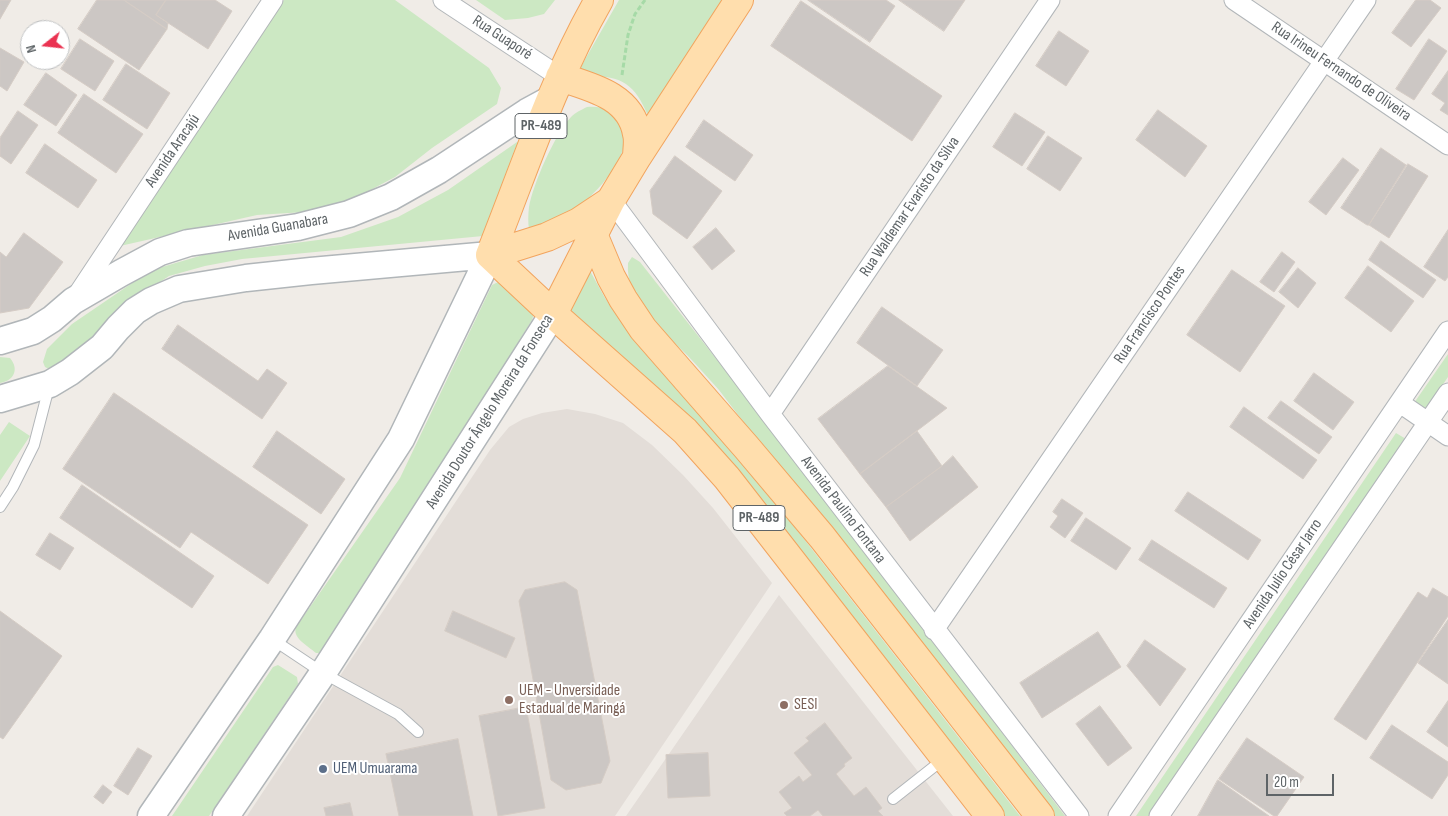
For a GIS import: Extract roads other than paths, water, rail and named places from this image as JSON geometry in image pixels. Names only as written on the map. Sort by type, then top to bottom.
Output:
[{"type":"main road","name":"PR-489","points":[[600,0],[589,18],[556,88],[490,255],[685,431],[728,478],[990,816]]},
{"type":"main road","name":"Avenida Doutor Ângelo Moreira da Fonseca","points":[[548,309],[637,157],[739,0]]},
{"type":"main road","points":[[556,88],[598,90],[615,98],[624,106],[633,119],[638,135],[637,157]]},
{"type":"main road","points":[[512,200],[522,245],[548,309]]},
{"type":"main road","points":[[490,255],[547,237],[579,222],[611,200]]},
{"type":"main road","name":"PR-489","points":[[593,234],[619,292],[643,329],[822,537],[1040,816]]},
{"type":"street","name":"Avenida Aracajú","points":[[73,301],[273,0]]},
{"type":"street","name":"Rua Guaporé","points":[[443,0],[556,88]]},
{"type":"street","name":"Rua Waldemar Evaristo da Silva","points":[[770,414],[1050,0]]},
{"type":"street","name":"Rua Irineu Fernando de Oliveira","points":[[1234,0],[1448,145]]},
{"type":"street","name":"Rua Francisco Pontes","points":[[934,630],[1366,0]]},
{"type":"street","name":"Avenida Guanabara","points":[[0,341],[33,331],[52,319],[73,301],[160,252],[188,243],[298,228],[349,214],[391,197],[439,170],[527,112],[556,88]]},
{"type":"street","name":"Avenida Paulino Fontana","points":[[611,200],[934,630],[1079,816]]},
{"type":"street","points":[[3,403],[50,384],[84,362],[102,347],[135,311],[151,301],[178,289],[246,278],[490,255]]},
{"type":"street","points":[[151,816],[272,639],[401,439],[490,255]]},
{"type":"street","name":"Avenida Doutor Ângelo Moreira da Fonseca","points":[[226,816],[323,673],[548,309]]},
{"type":"street","name":"Avenida Julio César Jarro","points":[[1118,816],[1448,331]]},
{"type":"street","name":"Avenida Julio César Jarro","points":[[1159,816],[1448,393]]},
{"type":"street","points":[[1400,403],[1448,436]]},
{"type":"lane","points":[[0,507],[13,487],[34,445],[50,384]]},
{"type":"lane","points":[[272,639],[323,673],[398,714],[418,732]]},
{"type":"lane","points":[[893,799],[945,757]]},
{"type":"place","name":"UEM - Unversidade Estadual de Maringá","points":[[509,700]]},
{"type":"place","name":"SESI","points":[[784,705]]},
{"type":"place","name":"UEM Umuarama","points":[[323,769]]}]
